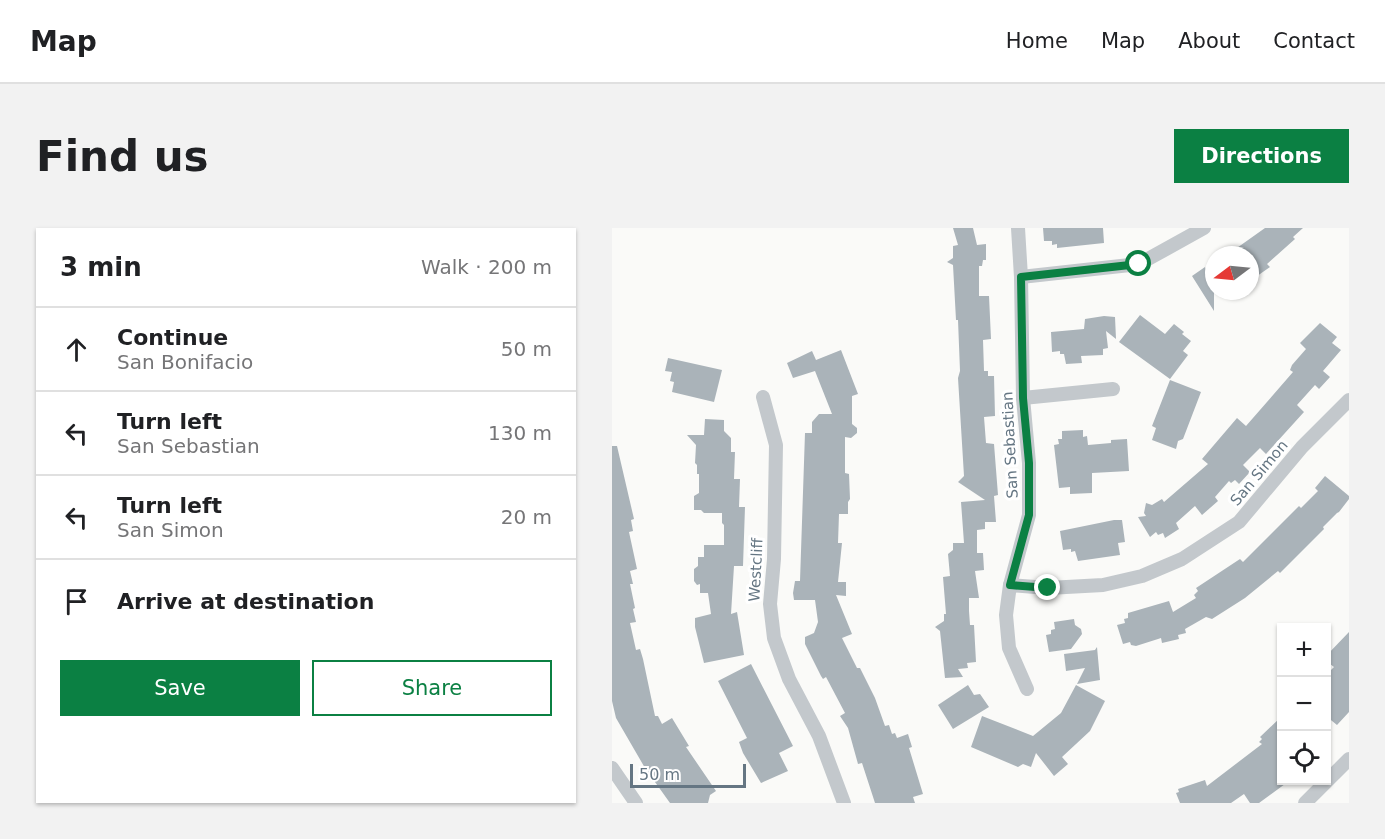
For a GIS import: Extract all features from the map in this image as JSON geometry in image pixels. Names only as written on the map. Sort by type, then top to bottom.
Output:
[{"type":"street","name":"San Sebastian","points":[[1018,228],[1023,398],[1029,463],[1029,515],[1010,585],[1006,615],[1009,648],[1027,689]]},
{"type":"street","points":[[1021,277],[1139,264],[1204,228]]},
{"type":"street","points":[[1023,398],[1113,389]]},
{"type":"street","name":"Westcliff","points":[[763,397],[776,446],[774,559],[770,604],[774,638],[789,679],[819,736],[843,803]]},
{"type":"street","name":"San Simon","points":[[1010,585],[1048,588],[1103,585],[1142,576],[1182,559],[1239,522],[1302,447],[1349,400]]},
{"type":"street","points":[[1305,803],[1349,759]]},
{"type":"street","points":[[612,768],[636,803]]},
{"type":"building","points":[[953,228],[973,228],[977,245],[986,244],[986,260],[983,260],[982,266],[979,266],[979,296],[989,296],[991,339],[983,340],[984,371],[988,371],[988,376],[994,376],[995,416],[984,417],[986,443],[994,444],[998,495],[994,496],[996,522],[985,522],[985,529],[977,530],[977,553],[983,553],[984,570],[975,571],[979,598],[969,598],[970,625],[974,625],[976,662],[967,663],[968,668],[958,669],[963,677],[945,678],[940,631],[935,627],[944,621],[944,614],[946,614],[943,577],[950,576],[948,554],[953,550],[953,543],[964,543],[961,502],[985,500],[958,482],[964,476],[958,378],[960,371],[958,320],[956,320],[953,265],[947,262],[953,258],[953,246],[958,245]]},
{"type":"building","points":[[1043,228],[1103,228],[1104,243],[1057,248],[1057,244],[1052,245],[1052,241],[1044,241]]},
{"type":"building","points":[[1265,228],[1303,228],[1293,237],[1295,239],[1267,264],[1270,267],[1259,275],[1259,246],[1240,246]]},
{"type":"building","points":[[1205,267],[1205,297],[1192,276]]},
{"type":"building","points":[[1207,300],[1214,300],[1214,311]]},
{"type":"building","points":[[1140,315],[1165,334],[1174,324],[1191,341],[1183,351],[1188,355],[1170,379],[1119,342]]},
{"type":"building","points":[[1115,317],[1116,339],[1106,331],[1108,348],[1103,349],[1103,355],[1081,356],[1082,363],[1066,364],[1064,354],[1060,354],[1060,351],[1052,352],[1051,332],[1084,329],[1085,319]]},
{"type":"building","points":[[1320,323],[1337,337],[1332,343],[1341,350],[1323,371],[1330,377],[1319,389],[1315,385],[1297,405],[1304,412],[1266,454],[1260,448],[1243,465],[1250,472],[1239,484],[1235,480],[1231,483],[1229,481],[1215,497],[1218,501],[1202,515],[1195,506],[1176,523],[1179,529],[1165,538],[1163,533],[1158,535],[1156,532],[1150,537],[1138,517],[1146,516],[1144,513],[1146,503],[1152,505],[1162,499],[1164,502],[1208,464],[1202,459],[1237,418],[1246,426],[1293,372],[1290,370],[1292,365],[1306,349],[1300,343]]},
{"type":"building","points":[[841,350],[858,394],[852,396],[852,424],[857,428],[857,433],[851,438],[845,437],[845,473],[849,474],[850,499],[848,514],[839,514],[838,543],[842,543],[838,582],[846,582],[846,596],[836,595],[852,634],[842,638],[875,698],[885,726],[889,725],[892,734],[895,733],[897,738],[908,734],[912,747],[909,748],[923,794],[913,797],[915,803],[875,803],[862,763],[858,764],[848,728],[840,716],[845,713],[826,677],[823,679],[821,676],[805,644],[805,637],[814,633],[818,622],[815,600],[794,600],[795,581],[800,581],[805,433],[812,433],[812,422],[819,414],[832,414],[815,371],[793,378],[787,363],[812,351],[816,360]]},
{"type":"building","points":[[668,358],[722,370],[714,402],[672,392],[674,382],[670,381],[672,372],[665,371]]},
{"type":"building","points":[[1170,380],[1201,392],[1183,439],[1178,441],[1176,449],[1152,440],[1156,428],[1152,426]]},
{"type":"building","points":[[705,419],[724,420],[724,431],[731,438],[731,452],[735,452],[734,479],[740,479],[739,507],[745,507],[743,566],[734,566],[731,614],[737,612],[744,655],[704,663],[695,618],[711,614],[708,593],[700,593],[700,584],[697,585],[694,581],[694,569],[698,566],[698,557],[704,557],[704,545],[724,545],[722,513],[704,513],[701,510],[694,510],[694,496],[699,493],[699,474],[697,474],[695,463],[696,445],[687,435],[704,435]]},
{"type":"building","points":[[1083,430],[1083,437],[1087,436],[1088,445],[1127,439],[1129,471],[1092,473],[1092,493],[1070,494],[1070,487],[1059,488],[1054,445],[1059,444],[1058,439],[1062,439],[1062,431]]},
{"type":"building","points":[[612,446],[617,446],[634,519],[631,520],[633,531],[629,532],[637,569],[630,571],[633,584],[630,584],[636,622],[630,623],[636,650],[640,649],[643,659],[655,716],[658,716],[662,724],[672,718],[689,746],[686,747],[716,791],[710,795],[708,803],[670,803],[645,768],[616,718],[612,701]]},
{"type":"building","points":[[1325,476],[1349,496],[1349,499],[1323,527],[1324,529],[1280,573],[1278,571],[1245,598],[1212,619],[1206,617],[1185,629],[1186,633],[1178,635],[1179,639],[1162,643],[1161,638],[1136,646],[1131,645],[1130,642],[1123,644],[1117,625],[1125,623],[1124,619],[1128,618],[1128,613],[1169,601],[1173,612],[1196,598],[1194,595],[1198,591],[1196,588],[1240,559],[1243,562],[1299,506],[1301,508],[1318,491],[1315,488]]},
{"type":"building","points":[[1122,520],[1125,542],[1118,543],[1120,555],[1078,561],[1075,551],[1063,550],[1060,531]]},
{"type":"building","points":[[1074,619],[1075,625],[1081,629],[1082,634],[1071,649],[1049,652],[1046,635],[1051,634],[1051,630],[1055,629],[1054,622]]},
{"type":"building","points":[[1349,632],[1349,712],[1337,725],[1331,720],[1331,670],[1334,667],[1331,665],[1331,651]]},
{"type":"building","points":[[1097,647],[1100,680],[1077,684],[1085,668],[1066,671],[1064,654],[1095,650]]},
{"type":"building","points":[[751,664],[793,746],[779,753],[788,771],[761,783],[743,753],[739,742],[747,738],[718,681]]},
{"type":"building","points":[[968,685],[974,695],[980,694],[989,707],[953,729],[938,705]]},
{"type":"building","points":[[1076,685],[1105,701],[1090,731],[1062,757],[1068,764],[1054,776],[1036,753],[1031,767],[1023,764],[1018,767],[971,747],[982,716],[1033,736],[1061,713]]},
{"type":"building","points":[[1277,721],[1277,785],[1284,785],[1259,803],[1250,803],[1244,794],[1231,803],[1180,803],[1176,793],[1179,792],[1178,789],[1205,780],[1207,786],[1262,744],[1259,742],[1262,739],[1260,737]]},
{"type":"route","points":[[1048,588],[1010,585],[1029,515],[1029,463],[1023,398],[1021,277],[1139,264]]}]
